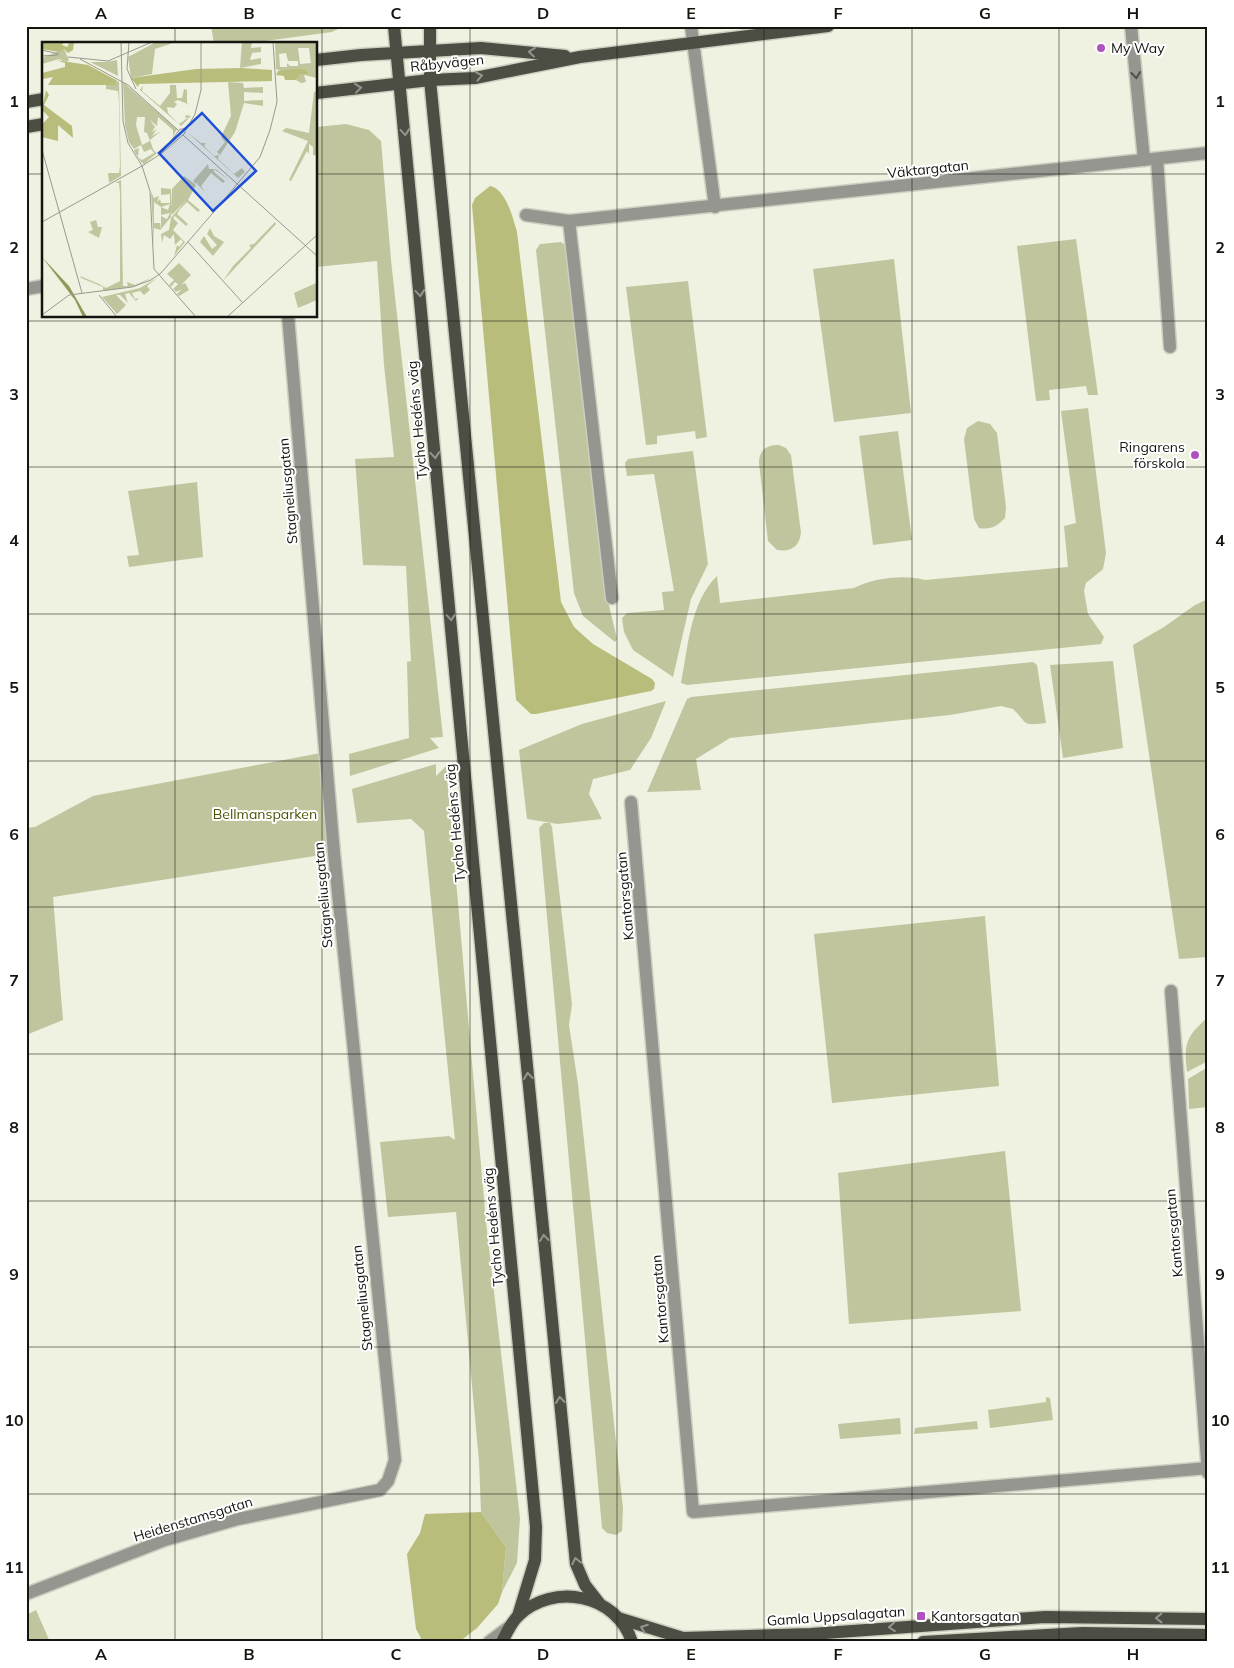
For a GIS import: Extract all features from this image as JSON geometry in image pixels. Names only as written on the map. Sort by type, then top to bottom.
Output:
[{"type":"main road","name":"Tycho Hedéns väg","points":[[394,26],[536,1527],[535,1560],[518,1616]]},
{"type":"main road","points":[[430,26],[430,80],[576,1564],[585,1585],[599,1603],[618,1618],[632,1642]]},
{"type":"main road","name":"Råbyvägen","points":[[318,93],[430,80],[474,78],[580,57],[693,41],[828,26]]},
{"type":"main road","name":"Råbyvägen","points":[[318,60],[361,55],[481,48],[580,57]]},
{"type":"main road","points":[[26,102],[42,99]]},
{"type":"main road","points":[[26,127],[42,124]]},
{"type":"main road","points":[[502,1642],[509,1627],[518,1616],[536,1603],[557,1596],[579,1596],[599,1603]]},
{"type":"main road","name":"Gamla Uppsalagatan","points":[[618,1618],[683,1638],[812,1634],[1045,1617],[1208,1619]]},
{"type":"main road","points":[[923,1642],[1082,1633],[1208,1635]]},
{"type":"street","points":[[691,26],[715,206]]},
{"type":"street","points":[[1131,26],[1151,160],[1170,347]]},
{"type":"street","name":"Väktargatan","points":[[526,215],[570,221],[1208,154]]},
{"type":"street","points":[[570,221],[612,598]]},
{"type":"street","points":[[26,289],[42,286]]},
{"type":"street","name":"Stagneliusgatan","points":[[288,318],[336,870],[395,1460],[392,1470]]},
{"type":"street","name":"Kantorsgatan","points":[[631,802],[693,1512],[1207,1468]]},
{"type":"street","name":"Kantorsgatan","points":[[1171,991],[1208,1473]]},
{"type":"street","name":"Heidenstamsgatan","points":[[26,1594],[165,1540],[238,1518],[368,1494],[380,1490],[388,1481],[392,1470]]},
{"type":"street","points":[[489,1642],[509,1627]]},
{"type":"green space","points":[[211,26],[344,26],[332,32],[258,42],[214,42]]},
{"type":"green space","points":[[346,124],[369,130],[381,141],[391,260],[443,737],[430,738],[439,748],[350,776],[349,754],[409,738],[407,662],[411,661],[406,566],[363,565],[355,459],[394,457],[384,365],[377,261],[318,267],[318,127]]},
{"type":"green space","points":[[490,186],[496,188],[505,198],[517,232],[561,602],[574,627],[593,644],[652,679],[655,683],[654,689],[651,691],[536,714],[531,714],[516,700],[472,205],[475,198]]},
{"type":"green space","points":[[1076,239],[1098,395],[1088,395],[1086,386],[1049,390],[1050,400],[1036,401],[1017,246]]},
{"type":"green space","points":[[561,242],[566,246],[607,597],[617,639],[615,642],[583,616],[574,593],[536,250],[540,244]]},
{"type":"green space","points":[[894,259],[911,413],[834,422],[813,269]]},
{"type":"green space","points":[[688,281],[707,437],[696,439],[695,431],[657,436],[657,444],[646,445],[626,287]]},
{"type":"green space","points":[[1088,408],[1106,553],[1103,569],[1086,583],[1084,591],[1088,614],[1104,637],[1101,644],[687,685],[681,683],[688,641],[696,612],[708,587],[717,576],[720,603],[854,588],[879,579],[898,577],[925,580],[1068,567],[1064,526],[1076,523],[1061,411]]},
{"type":"green space","points":[[978,421],[990,424],[997,433],[1006,507],[1005,518],[990,528],[979,528],[974,519],[964,439],[967,428]]},
{"type":"green space","points":[[898,431],[912,540],[873,545],[859,436]]},
{"type":"green space","points":[[779,445],[786,448],[791,455],[801,533],[794,548],[786,550],[777,550],[768,541],[759,463],[760,455],[764,449]]},
{"type":"green space","points":[[693,451],[708,564],[691,599],[673,677],[633,650],[624,632],[622,618],[627,613],[664,610],[662,592],[674,591],[654,474],[627,476],[625,463],[628,459]]},
{"type":"green space","points":[[197,482],[203,557],[129,567],[127,556],[139,555],[128,491]]},
{"type":"green space","points":[[1208,599],[1208,957],[1179,959],[1133,645],[1164,627],[1195,605]]},
{"type":"green space","points":[[1113,661],[1123,748],[1063,758],[1050,665]]},
{"type":"green space","points":[[1033,662],[1037,665],[1046,723],[1028,724],[1013,709],[1001,706],[950,715],[730,738],[696,759],[701,790],[647,792],[687,699],[691,697]]},
{"type":"green space","points":[[666,701],[651,738],[630,770],[593,779],[589,794],[602,819],[558,824],[527,819],[519,750],[582,724]]},
{"type":"green space","name":"Bellmansparken","points":[[326,752],[334,853],[53,897],[63,1020],[26,1035],[26,828],[35,827],[93,796]]},
{"type":"green space","points":[[436,764],[436,776],[446,766],[486,1222],[520,1518],[517,1563],[502,1592],[506,1547],[481,1512],[479,1461],[456,1212],[388,1217],[380,1142],[449,1136],[455,1140],[424,831],[411,819],[357,823],[352,789]]},
{"type":"green space","points":[[544,823],[550,823],[552,827],[572,1005],[569,1025],[578,1084],[623,1508],[622,1531],[616,1535],[607,1533],[602,1528],[539,828]]},
{"type":"green space","points":[[985,916],[999,1086],[832,1103],[814,934]]},
{"type":"green space","points":[[1208,1017],[1208,1061],[1187,1072],[1186,1047],[1188,1041],[1195,1030]]},
{"type":"green space","points":[[1208,1067],[1208,1107],[1189,1109],[1188,1079]]},
{"type":"green space","points":[[1005,1151],[1021,1311],[849,1324],[838,1173]]},
{"type":"green space","points":[[1046,1397],[1050,1398],[1053,1420],[990,1428],[988,1410],[1046,1402]]},
{"type":"green space","points":[[900,1418],[901,1434],[840,1439],[838,1424]]},
{"type":"green space","points":[[977,1421],[978,1429],[914,1434],[915,1428]]},
{"type":"green space","points":[[481,1512],[506,1547],[502,1592],[498,1604],[477,1628],[459,1642],[423,1642],[416,1629],[407,1554],[420,1533],[425,1514]]},
{"type":"green space","points":[[36,1610],[50,1642],[26,1642],[26,1615]]},
{"type":"place","name":"My Way","points":[[1101,48]]},
{"type":"place","name":"Ringarens förskola","points":[[1195,455]]},
{"type":"place","name":"Kantorsgatan","points":[[921,1616]]}]
